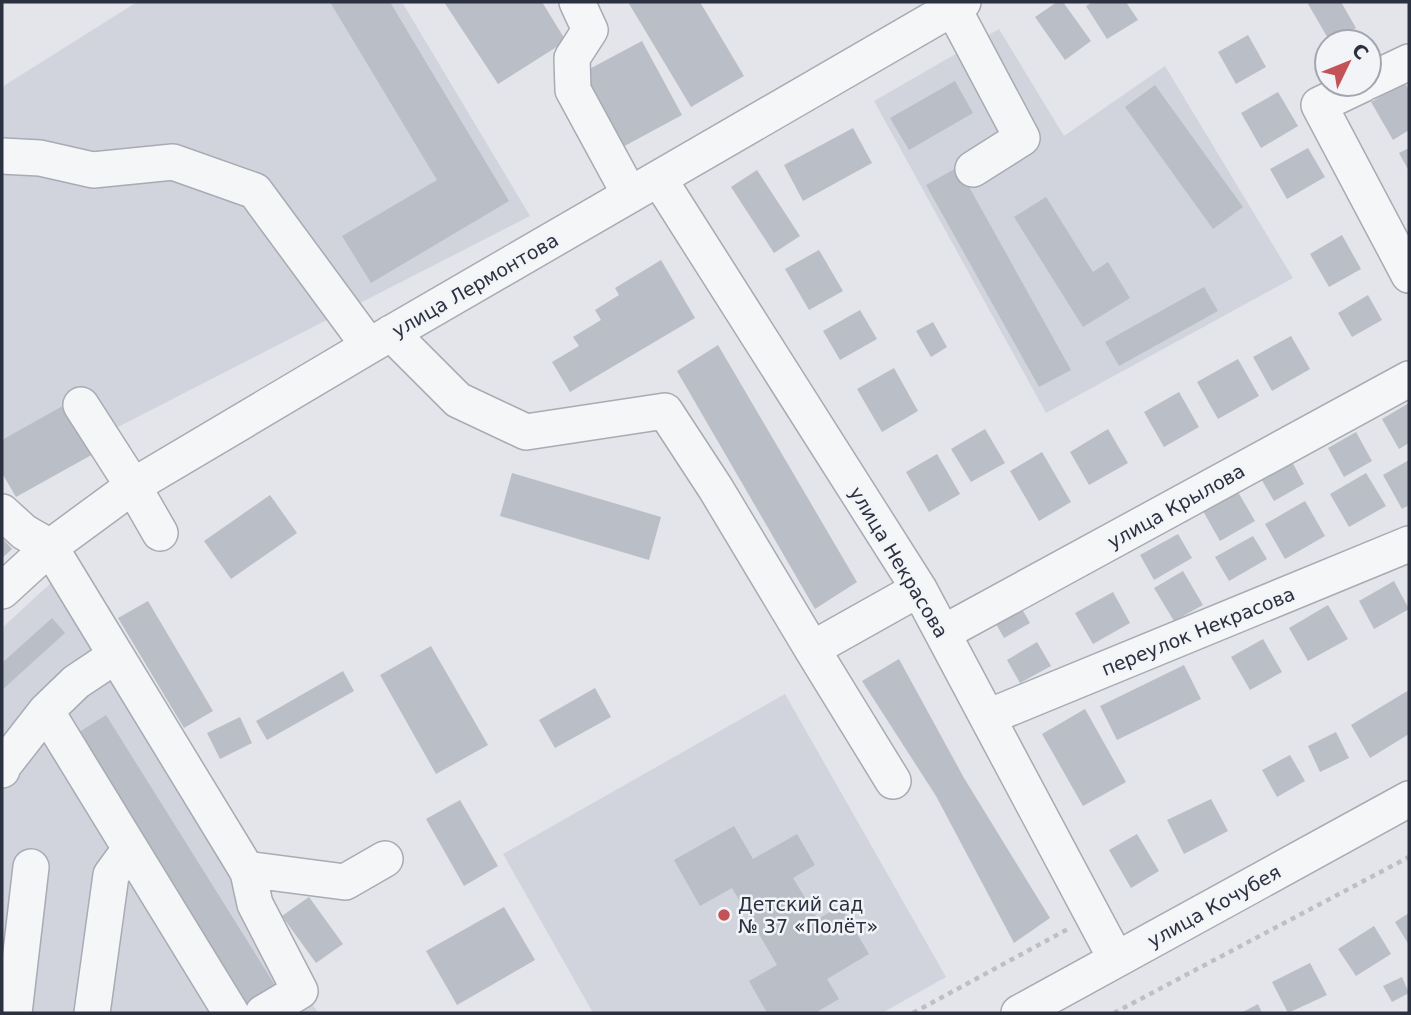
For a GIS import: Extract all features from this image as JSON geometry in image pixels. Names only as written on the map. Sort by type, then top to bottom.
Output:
[{"type":"street","name":"улица Некрасова","points":[[577,2],[590,30],[572,58],[573,90],[644,187],[919,589],[1116,959]]},
{"type":"street","name":"улица Лермонтова","points":[[2,591],[50,547],[133,486],[958,5]]},
{"type":"street","points":[[958,5],[1022,138],[973,169]]},
{"type":"street","points":[[1383,74],[1409,62]]},
{"type":"street","points":[[1334,98],[1319,105],[1409,275]]},
{"type":"street","points":[[2,156],[40,158],[93,170],[173,162],[255,191],[380,340],[458,400],[526,432],[664,411],[716,489],[893,781]]},
{"type":"street","name":"улица Крылова","points":[[943,633],[1409,379]]},
{"type":"street","points":[[81,405],[160,533]]},
{"type":"street","points":[[2,512],[24,532],[50,547],[246,869],[255,904],[300,992],[263,1013]]},
{"type":"street","name":"переулок Некрасова","points":[[988,717],[1409,544]]},
{"type":"street","points":[[812,649],[919,589]]},
{"type":"street","points":[[2,770],[46,711],[76,682],[115,656]]},
{"type":"street","points":[[46,711],[231,1013]]},
{"type":"street","name":"улица Кочубея","points":[[1018,1013],[1409,799]]},
{"type":"street","points":[[92,1013],[111,875],[130,849]]},
{"type":"street","points":[[246,869],[345,881],[385,859]]},
{"type":"street","points":[[14,1013],[31,867]]},
{"type":"path","points":[[1114,1013],[1409,857]]},
{"type":"path","points":[[913,1013],[1093,915]]},
{"type":"shaded area","points":[[137,2],[402,2],[530,216],[36,469],[2,442],[2,87]]},
{"type":"shaded area","points":[[999,29],[1064,136],[1165,66],[1293,278],[1046,413],[874,101]]},
{"type":"shaded area","points":[[52,582],[318,1013],[2,1013],[2,628]]},
{"type":"shaded area","name":"Детский сад № 37 «Полёт»","points":[[785,694],[946,977],[882,1013],[593,1013],[503,854]]},
{"type":"building","points":[[330,2],[390,2],[509,201],[371,283],[342,236],[437,180]]},
{"type":"building","points":[[444,2],[542,2],[566,41],[498,84]]},
{"type":"building","points":[[628,2],[700,2],[744,76],[691,107]]},
{"type":"building","points":[[1057,2],[1063,2],[1091,41],[1065,60],[1035,17]]},
{"type":"building","points":[[1093,2],[1126,2],[1138,20],[1107,39],[1086,6]]},
{"type":"building","points":[[1307,2],[1341,2],[1356,28],[1322,28]]},
{"type":"building","points":[[1248,35],[1266,67],[1236,84],[1218,52]]},
{"type":"building","points":[[642,41],[682,115],[619,149],[578,75]]},
{"type":"building","points":[[955,81],[973,113],[909,150],[890,118]]},
{"type":"building","points":[[1405,83],[1409,90],[1409,130],[1393,140],[1371,102],[1383,98],[1383,95]]},
{"type":"building","points":[[1155,85],[1243,207],[1213,229],[1125,107]]},
{"type":"building","points":[[1278,92],[1298,126],[1261,148],[1241,113]]},
{"type":"building","points":[[853,128],[872,163],[803,201],[784,165]]},
{"type":"building","points":[[1308,148],[1325,177],[1287,199],[1270,169]]},
{"type":"building","points":[[1409,148],[1409,171],[1399,153]]},
{"type":"building","points":[[958,167],[1071,370],[1039,387],[926,185]]},
{"type":"building","points":[[757,170],[800,236],[774,253],[731,187]]},
{"type":"building","points":[[1046,197],[1093,272],[1108,262],[1130,298],[1083,327],[1014,217]]},
{"type":"building","points":[[1342,235],[1361,269],[1329,287],[1310,254]]},
{"type":"building","points":[[819,250],[843,291],[809,310],[785,269]]},
{"type":"building","points":[[661,260],[695,318],[570,392],[552,362],[579,346],[573,337],[601,320],[595,310],[619,295],[615,288]]},
{"type":"building","points":[[1204,287],[1218,311],[1119,366],[1105,342]]},
{"type":"building","points":[[1368,295],[1382,320],[1352,337],[1338,313]]},
{"type":"building","points":[[860,310],[877,339],[840,360],[823,331]]},
{"type":"building","points":[[933,322],[947,347],[931,357],[916,331]]},
{"type":"building","points":[[1291,336],[1310,369],[1272,391],[1253,357]]},
{"type":"building","points":[[718,345],[857,582],[815,609],[677,371]]},
{"type":"building","points":[[1238,359],[1259,396],[1218,419],[1197,382]]},
{"type":"building","points":[[894,368],[918,411],[882,432],[857,389]]},
{"type":"building","points":[[1179,392],[1199,427],[1164,447],[1144,412]]},
{"type":"building","points":[[68,403],[95,453],[16,497],[2,473],[2,440]]},
{"type":"building","points":[[1409,403],[1409,443],[1399,449],[1382,419]]},
{"type":"building","points":[[985,429],[1005,463],[971,482],[951,449]]},
{"type":"building","points":[[1108,429],[1128,463],[1089,485],[1070,452]]},
{"type":"building","points":[[1356,432],[1372,461],[1344,477],[1328,448]]},
{"type":"building","points":[[1042,452],[1071,502],[1039,521],[1010,471]]},
{"type":"building","points":[[937,454],[960,494],[929,512],[906,472]]},
{"type":"building","points":[[1291,460],[1304,484],[1274,501],[1260,477]]},
{"type":"building","points":[[1409,460],[1409,505],[1402,509],[1383,475]]},
{"type":"building","points":[[512,473],[661,517],[649,560],[500,516]]},
{"type":"building","points":[[1366,473],[1386,506],[1349,527],[1330,494]]},
{"type":"building","points":[[1238,492],[1255,521],[1220,541],[1203,511]]},
{"type":"building","points":[[270,495],[297,533],[231,579],[204,541]]},
{"type":"building","points":[[1305,501],[1325,536],[1285,559],[1265,524]]},
{"type":"building","points":[[1178,534],[1192,558],[1154,580],[1140,555]]},
{"type":"building","points":[[1253,536],[1267,559],[1229,581],[1215,557]]},
{"type":"building","points":[[2,538],[12,549],[2,558]]},
{"type":"building","points":[[1183,571],[1203,605],[1174,621],[1154,588]]},
{"type":"building","points":[[1394,581],[1409,609],[1374,629],[1359,601]]},
{"type":"building","points":[[1113,592],[1130,623],[1093,644],[1075,613]]},
{"type":"building","points":[[1017,600],[1030,623],[1004,638],[991,615]]},
{"type":"building","points":[[148,601],[213,711],[184,728],[118,618]]},
{"type":"building","points":[[1328,605],[1348,639],[1308,661],[1289,628]]},
{"type":"building","points":[[52,618],[65,633],[2,690],[2,663]]},
{"type":"building","points":[[1263,639],[1282,672],[1250,690],[1231,657]]},
{"type":"building","points":[[1037,642],[1051,666],[1020,683],[1007,660]]},
{"type":"building","points":[[431,646],[488,745],[436,774],[380,675]]},
{"type":"building","points":[[899,659],[964,778],[1050,918],[1014,943],[936,796],[862,681]]},
{"type":"building","points":[[1184,665],[1201,699],[1117,740],[1100,706]]},
{"type":"building","points":[[343,671],[354,691],[267,740],[256,721]]},
{"type":"building","points":[[595,688],[611,717],[555,748],[539,720]]},
{"type":"building","points":[[1409,690],[1409,734],[1370,758],[1351,725]]},
{"type":"building","points":[[1085,709],[1126,782],[1083,806],[1042,734]]},
{"type":"building","points":[[106,715],[278,990],[248,1009],[76,734]]},
{"type":"building","points":[[240,717],[252,743],[220,759],[207,733]]},
{"type":"building","points":[[1336,732],[1349,758],[1320,772],[1308,746]]},
{"type":"building","points":[[1290,755],[1305,781],[1277,797],[1262,770]]},
{"type":"building","points":[[1211,799],[1228,831],[1184,854],[1167,820]]},
{"type":"building","points":[[460,800],[498,866],[464,886],[426,819]]},
{"type":"building","points":[[734,826],[753,859],[797,834],[815,865],[793,878],[818,919],[841,906],[869,954],[827,979],[839,999],[815,1013],[767,1013],[749,981],[777,965],[732,888],[700,906],[674,860]]},
{"type":"building","points":[[1137,834],[1159,871],[1131,888],[1109,850]]},
{"type":"building","points":[[309,897],[343,944],[316,963],[282,916]]},
{"type":"building","points":[[504,907],[535,960],[457,1005],[426,951]]},
{"type":"building","points":[[1409,913],[1409,945],[1395,922]]},
{"type":"building","points":[[1374,926],[1391,954],[1356,976],[1338,949]]},
{"type":"building","points":[[1310,963],[1327,995],[1288,1013],[1272,982]]},
{"type":"building","points":[[1402,977],[1409,993],[1392,1002],[1383,986]]},
{"type":"building","points":[[1258,1004],[1262,1013],[1241,1013]]},
{"type":"place","name":"Детский сад № 37 «Полёт»","points":[[724,915]]}]
